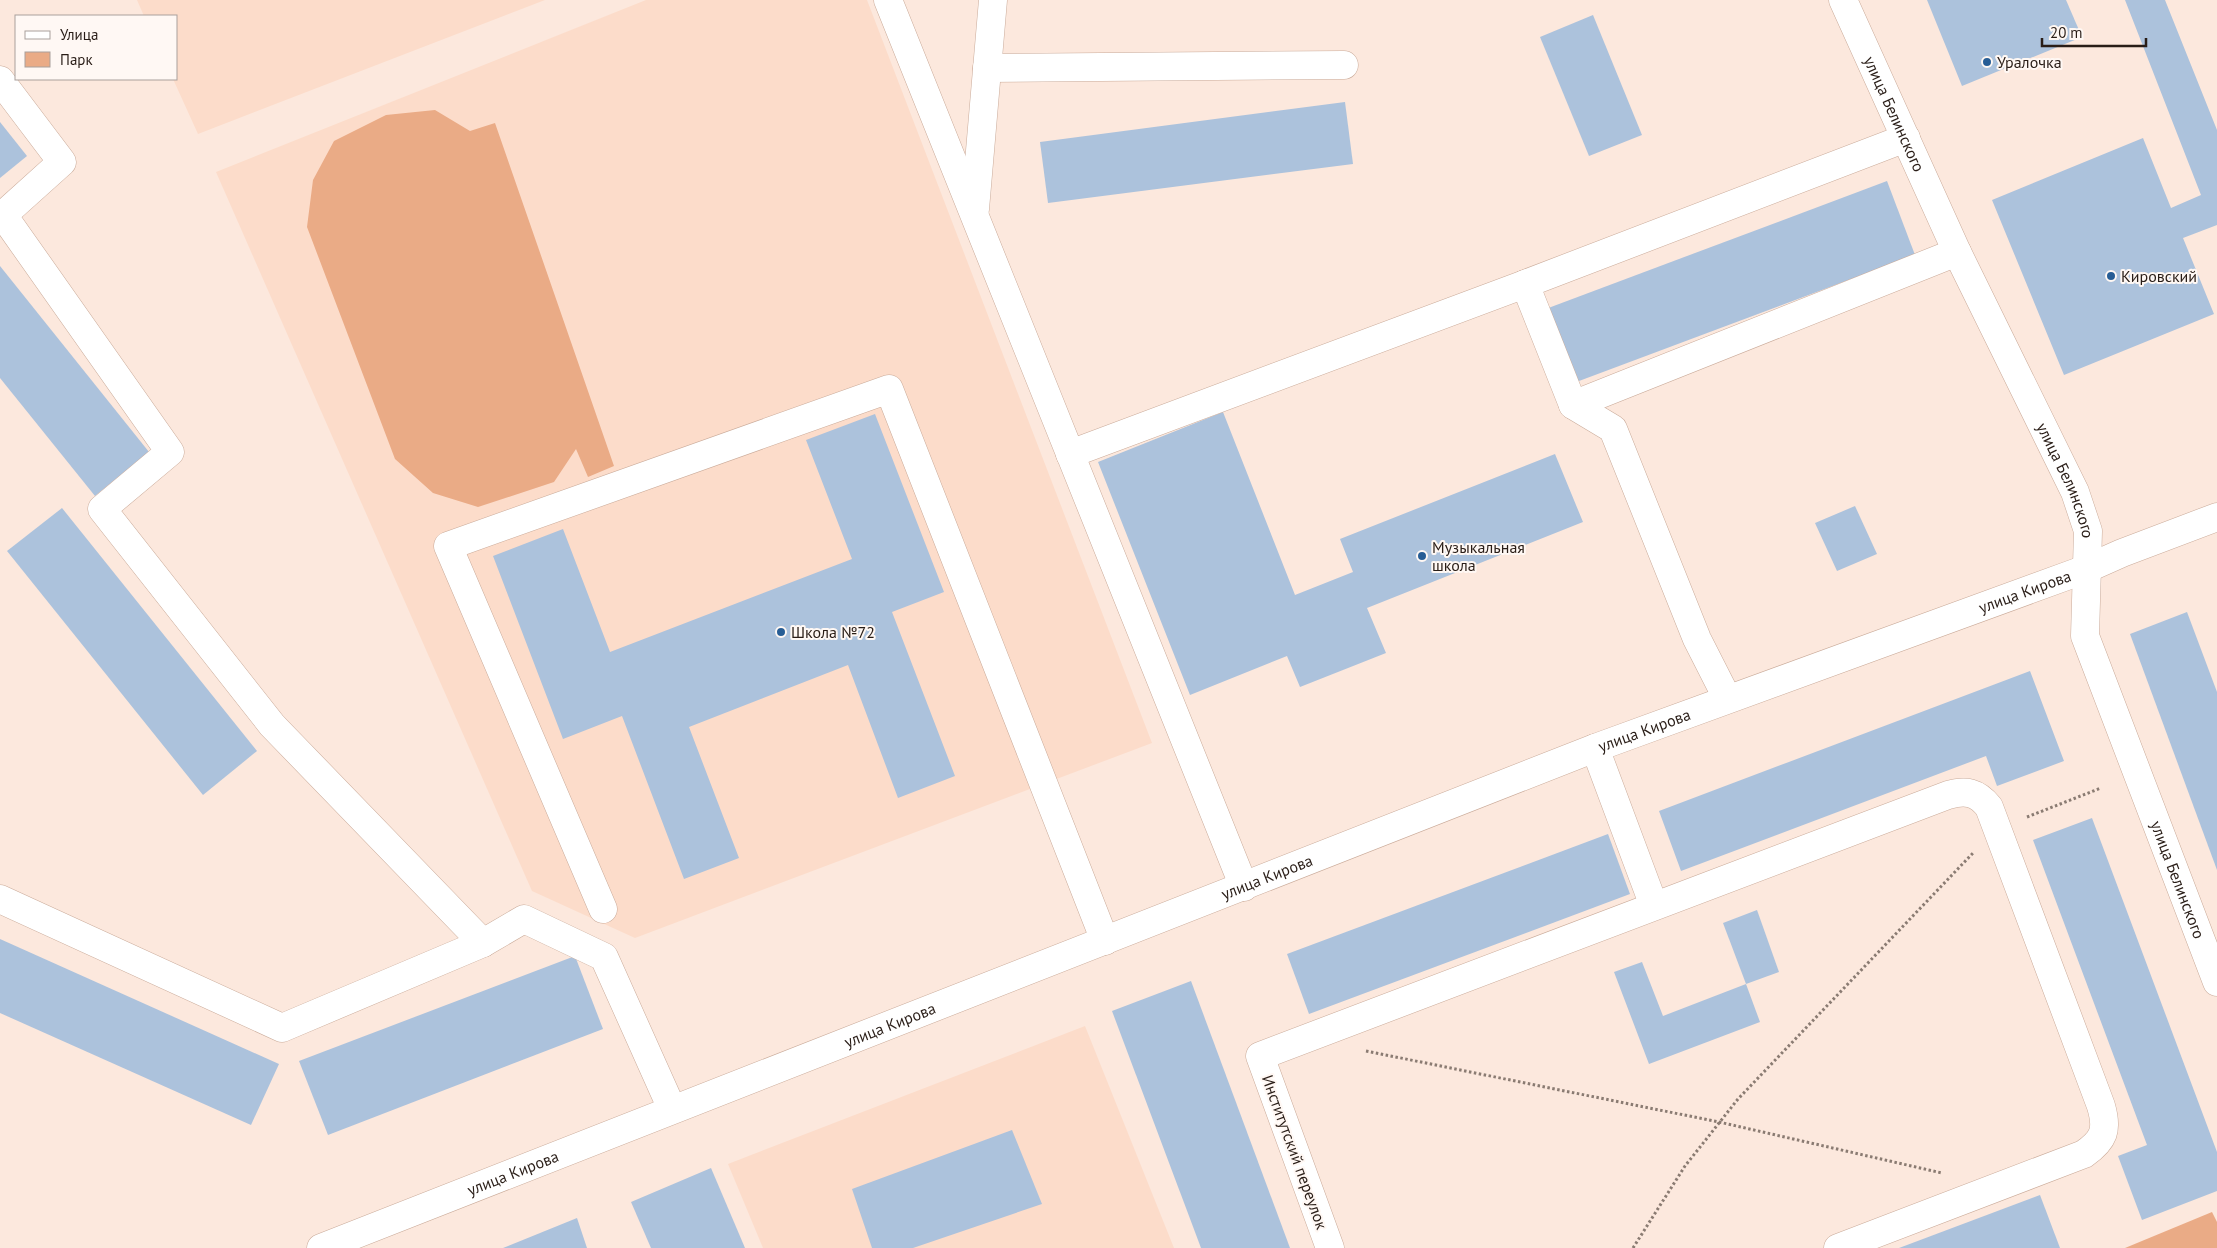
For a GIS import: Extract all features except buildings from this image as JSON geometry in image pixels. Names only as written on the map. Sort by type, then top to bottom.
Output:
[{"type":"street","points":[[888,0],[1244,888]]},
{"type":"street","points":[[974,215],[994,0]]},
{"type":"street","name":"улица Белинского","points":[[1844,0],[1957,252],[2075,492],[2088,531],[2085,636],[2217,982]]},
{"type":"street","points":[[988,68],[1344,65]]},
{"type":"street","points":[[0,80],[62,162],[3,215],[170,452],[102,509],[272,725],[484,943]]},
{"type":"street","points":[[1070,454],[1525,284],[1906,138]]},
{"type":"street","points":[[1573,405],[1957,252]]},
{"type":"street","points":[[1525,284],[1573,405],[1613,429],[1697,639],[1727,698]]},
{"type":"street","points":[[603,909],[448,546],[889,389],[1105,941]]},
{"type":"street","name":"улица Кирова","points":[[321,1248],[672,1109],[1244,888],[1594,748],[1727,698],[2086,569],[2122,552],[2217,516]]},
{"type":"street","points":[[1594,748],[1654,906],[1962,791],[1973,793],[1982,798],[1989,807],[2101,1106],[2105,1120],[2104,1133],[2097,1145],[2084,1154],[1838,1248]]},
{"type":"street","points":[[0,899],[282,1028],[484,943],[524,919],[604,957],[672,1109]]},
{"type":"street","name":"Институтский переулок","points":[[1330,1248],[1260,1056],[1654,906]]},
{"type":"path","points":[[1633,1248],[1674,1183],[1719,1122],[1997,830],[2101,788]]},
{"type":"path","points":[[1362,1051],[1719,1122],[1952,1175]]},
{"type":"shaded area","points":[[137,0],[545,0],[198,134],[173,80],[178,80],[178,15],[144,15]]},
{"type":"shaded area","points":[[646,0],[867,0],[1152,743],[635,938],[532,891],[216,172]]},
{"type":"shaded area","points":[[1085,1026],[1174,1248],[763,1248],[728,1164]]},
{"type":"green space","points":[[435,110],[470,131],[495,123],[614,466],[588,477],[576,449],[554,482],[478,507],[433,493],[395,459],[307,227],[313,180],[334,141],[386,115]]},
{"type":"green space","points":[[2212,1212],[2217,1222],[2217,1248],[2125,1248]]},
{"type":"place","name":"Уралочка","points":[[1987,62]]},
{"type":"place","name":"Кировский","points":[[2111,276]]},
{"type":"place","name":"Музыкальная школа","points":[[1422,556]]},
{"type":"place","name":"Школа №72","points":[[781,632]]}]
